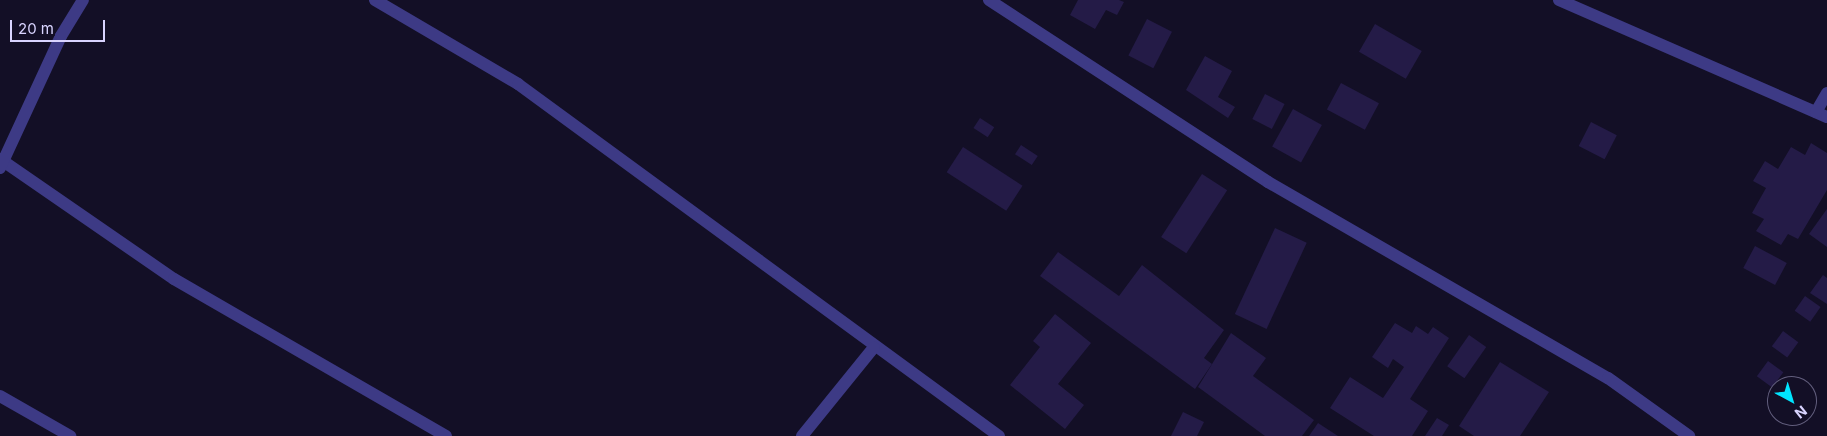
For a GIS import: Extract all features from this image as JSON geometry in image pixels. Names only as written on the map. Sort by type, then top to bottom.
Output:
[{"type":"street","points":[[83,0],[60,36],[1,162],[174,279],[446,436]]},
{"type":"street","points":[[376,0],[518,84],[874,347],[999,436]]},
{"type":"street","points":[[988,0],[1268,182],[1608,378],[1689,436]]},
{"type":"street","points":[[1558,0],[1822,115],[1827,93]]},
{"type":"street","points":[[802,436],[874,347]]},
{"type":"street","points":[[0,396],[70,436]]},
{"type":"building","points":[[1078,0],[1119,0],[1124,2],[1117,15],[1106,10],[1095,29],[1070,15]]},
{"type":"building","points":[[1147,19],[1172,32],[1153,68],[1128,56]]},
{"type":"building","points":[[1375,24],[1422,51],[1406,79],[1359,52]]},
{"type":"building","points":[[1205,56],[1232,71],[1218,97],[1235,107],[1228,118],[1186,90]]},
{"type":"building","points":[[1341,83],[1379,103],[1365,130],[1327,109]]},
{"type":"building","points":[[1265,94],[1285,104],[1272,129],[1252,119]]},
{"type":"building","points":[[1293,109],[1322,125],[1301,163],[1272,147]]},
{"type":"building","points":[[980,118],[994,127],[988,137],[973,128]]},
{"type":"building","points":[[1591,122],[1617,135],[1605,159],[1579,146]]},
{"type":"building","points":[[1811,143],[1827,153],[1827,190],[1798,239],[1788,234],[1781,245],[1756,231],[1764,219],[1752,213],[1766,188],[1753,181],[1765,161],[1778,169],[1791,147],[1805,155]]},
{"type":"building","points":[[1021,145],[1038,156],[1032,165],[1015,154]]},
{"type":"building","points":[[963,147],[1023,186],[1006,211],[947,172]]},
{"type":"building","points":[[1202,174],[1227,190],[1186,253],[1161,237]]},
{"type":"building","points":[[1827,209],[1827,247],[1809,234]]},
{"type":"building","points":[[1275,228],[1307,243],[1267,329],[1235,314]]},
{"type":"building","points":[[1755,246],[1787,263],[1775,285],[1743,268]]},
{"type":"building","points":[[1058,252],[1119,296],[1142,265],[1224,330],[1204,358],[1212,364],[1195,389],[1040,276]]},
{"type":"building","points":[[1823,275],[1827,278],[1827,304],[1810,293]]},
{"type":"building","points":[[1805,296],[1821,307],[1810,322],[1795,311]]},
{"type":"building","points":[[1055,314],[1091,343],[1058,384],[1084,405],[1065,429],[1010,385],[1040,347],[1033,341]]},
{"type":"building","points":[[1395,323],[1412,333],[1416,326],[1428,334],[1433,327],[1449,338],[1410,399],[1428,411],[1412,436],[1374,436],[1330,408],[1350,377],[1383,398],[1404,367],[1393,359],[1388,368],[1372,357]]},
{"type":"building","points":[[1783,331],[1798,342],[1787,358],[1772,346]]},
{"type":"building","points":[[1231,333],[1266,358],[1253,376],[1314,420],[1302,436],[1265,436],[1198,387]]},
{"type":"building","points":[[1469,335],[1486,347],[1464,378],[1447,366]]},
{"type":"building","points":[[1768,361],[1783,372],[1781,376],[1767,376],[1767,384],[1757,376]]},
{"type":"building","points":[[1500,362],[1549,392],[1520,436],[1474,436],[1459,426]]},
{"type":"building","points":[[1183,412],[1204,422],[1197,436],[1171,436]]},
{"type":"building","points":[[1437,418],[1449,425],[1442,436],[1425,436]]},
{"type":"building","points":[[1318,423],[1338,436],[1309,436]]}]
